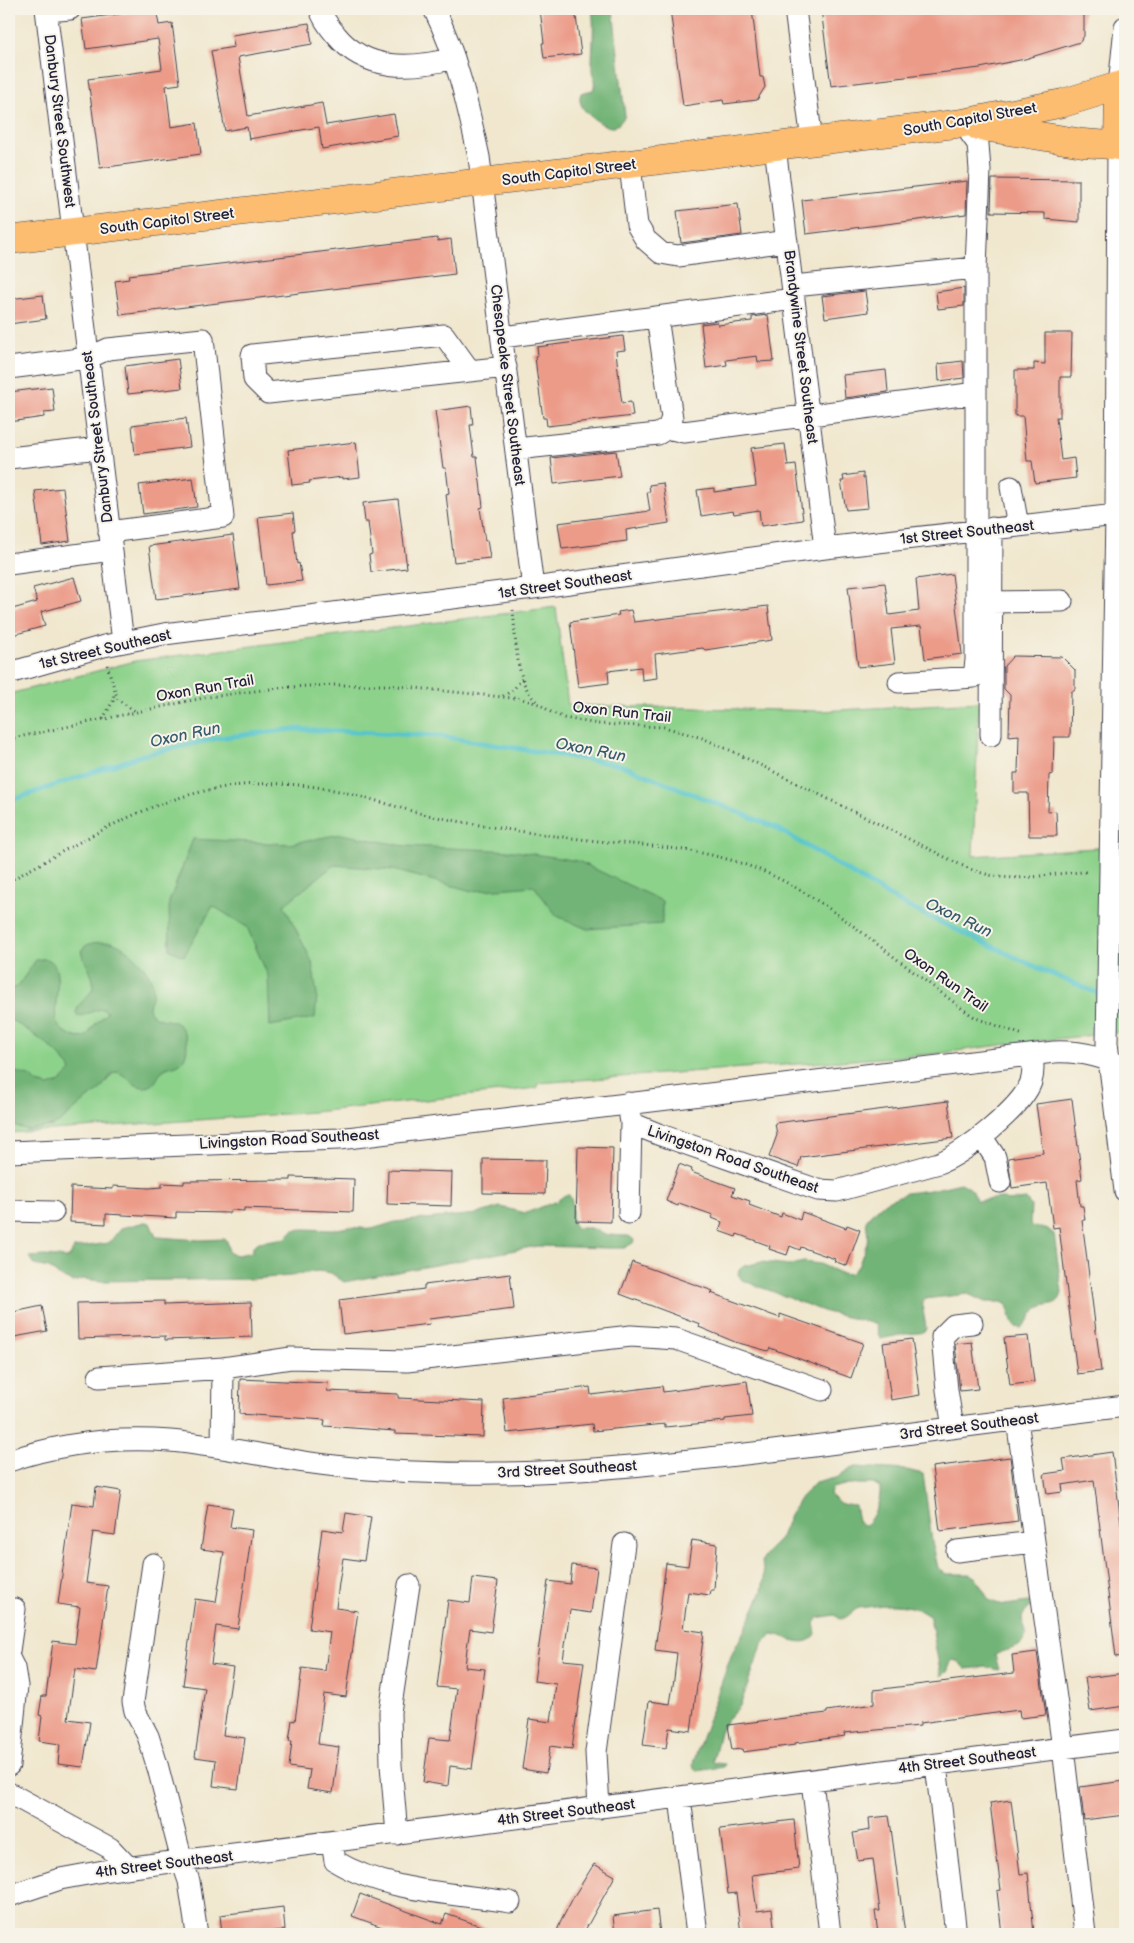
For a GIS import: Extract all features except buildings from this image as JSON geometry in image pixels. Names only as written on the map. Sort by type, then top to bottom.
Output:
[{"type":"main road","name":"South Capitol Street","points":[[9,240],[963,123],[1063,103],[1122,85]]},
{"type":"main road","points":[[963,123],[1083,143],[1122,146],[1122,85]]},
{"type":"street","points":[[47,10],[70,9]]},
{"type":"street","points":[[320,9],[323,17],[342,43],[365,58],[388,65],[413,66],[426,65],[454,58]]},
{"type":"street","name":"Chesapeake Street Southeast","points":[[434,9],[454,58],[472,127],[482,182],[534,588]]},
{"type":"street","points":[[795,9],[812,142]]},
{"type":"street","name":"Danbury Street Southwest","points":[[47,10],[74,232]]},
{"type":"street","points":[[1122,85],[1125,27]]},
{"type":"street","points":[[963,123],[978,144],[980,170],[976,268],[976,393],[983,530],[991,602],[991,735]]},
{"type":"street","name":"Brandywine Street Southeast","points":[[775,146],[825,548]]},
{"type":"street","points":[[1122,146],[1121,514],[1108,944],[1108,1036],[1117,1064],[1125,1191]]},
{"type":"street","points":[[630,165],[637,225],[646,240],[661,253],[678,256],[788,241]]},
{"type":"street","name":"Danbury Street Southeast","points":[[74,232],[123,642]]},
{"type":"street","points":[[502,336],[657,316],[794,293],[976,268]]},
{"type":"street","points":[[516,449],[658,434],[668,428],[672,418],[657,316]]},
{"type":"street","points":[[470,371],[444,335],[252,356],[254,379],[268,393],[470,371],[506,367]]},
{"type":"street","points":[[9,368],[88,358],[108,349],[203,339],[223,517],[9,564]]},
{"type":"street","points":[[668,428],[684,432],[976,393]]},
{"type":"street","points":[[9,458],[99,448]]},
{"type":"street","points":[[1011,487],[1018,526]]},
{"type":"street","name":"1st Street Southeast","points":[[9,673],[123,642],[179,632],[534,588],[825,548],[1121,514]]},
{"type":"street","points":[[899,682],[974,677],[983,530]]},
{"type":"street","points":[[991,602],[1062,601]]},
{"type":"street","name":"Livingston Road Southeast","points":[[9,1152],[324,1140],[630,1113],[1028,1045],[1070,1052],[1117,1064]]},
{"type":"street","name":"Livingston Road Southeast","points":[[630,1113],[818,1190],[845,1189],[946,1161],[980,1136],[1009,1112],[1026,1091],[1033,1075],[1028,1045]]},
{"type":"street","points":[[629,1213],[630,1113]]},
{"type":"street","points":[[980,1136],[995,1157],[1000,1182]]},
{"type":"street","points":[[9,1211],[53,1212]]},
{"type":"street","points":[[953,1428],[942,1337],[954,1325],[972,1323]]},
{"type":"street","points":[[100,1377],[223,1368],[291,1358],[408,1361],[631,1336],[676,1339],[822,1390]]},
{"type":"street","points":[[222,1448],[223,1368]]},
{"type":"street","name":"3rd Street Southeast","points":[[9,1461],[60,1447],[102,1441],[169,1441],[307,1462],[386,1469],[465,1473],[555,1472],[670,1463],[1125,1406]]},
{"type":"street","points":[[1017,1420],[1063,1748],[1086,1934]]},
{"type":"street","points":[[957,1551],[1034,1542]]},
{"type":"street","points":[[600,1808],[596,1752],[624,1544]]},
{"type":"street","points":[[154,1564],[133,1702],[135,1711],[148,1736],[158,1768],[182,1862],[189,1881],[197,1934]]},
{"type":"street","points":[[397,1834],[391,1765],[390,1712],[409,1585]]},
{"type":"street","points":[[9,1651],[15,1609]]},
{"type":"street","points":[[9,1658],[14,1668],[17,1686],[9,1765]]},
{"type":"street","name":"4th Street Southeast","points":[[9,1896],[60,1879],[128,1867],[182,1862],[1125,1740]]},
{"type":"street","points":[[936,1764],[956,1934]]},
{"type":"street","points":[[812,1781],[830,1934]]},
{"type":"street","points":[[9,1793],[110,1848],[128,1867]]},
{"type":"street","points":[[680,1798],[696,1934]]},
{"type":"street","points":[[332,1842],[335,1861],[353,1872],[374,1880],[398,1886],[510,1902]]},
{"type":"path","points":[[513,610],[522,679],[529,693],[539,704]]},
{"type":"path","points":[[107,665],[118,700],[136,712]]},
{"type":"path","points":[[502,697],[513,690],[522,679]]},
{"type":"path","name":"Oxon Run Trail","points":[[9,739],[236,693],[313,686],[387,685],[502,697],[539,704],[557,715],[572,719],[609,725],[664,727],[702,738],[981,874],[999,878],[1022,879],[1089,872]]},
{"type":"path","points":[[103,719],[113,701],[115,693]]},
{"type":"path","name":"Oxon Run Trail","points":[[9,881],[121,821],[174,799],[212,789],[233,786],[272,784],[308,786],[360,796],[420,813],[460,821],[576,839],[693,850],[742,864],[775,878],[818,901],[976,1018],[1028,1045]]},
{"type":"green space","points":[[592,9],[613,9],[625,116],[613,127],[601,123],[592,117],[585,111],[580,101],[581,93],[593,90],[594,87],[592,69]]},
{"type":"green space","points":[[556,607],[568,705],[822,711],[979,702],[973,856],[1095,848],[1125,848],[1125,1034],[1123,1032],[1008,1044],[935,1054],[538,1083],[537,1088],[314,1112],[9,1133],[9,694],[135,661]]},
{"type":"green space","points":[[341,834],[405,846],[515,851],[578,861],[662,901],[662,924],[587,929],[557,916],[534,886],[472,891],[393,870],[334,865],[284,905],[312,962],[317,995],[315,1018],[270,1026],[268,976],[247,927],[213,906],[184,956],[170,950],[169,902],[193,839],[289,844]]},
{"type":"green space","points":[[111,942],[133,955],[145,969],[153,985],[153,995],[149,1006],[150,1011],[157,1018],[172,1021],[182,1028],[187,1042],[185,1058],[178,1064],[164,1069],[155,1082],[148,1087],[140,1087],[118,1072],[112,1074],[98,1092],[53,1126],[28,1130],[9,1124],[9,1070],[32,1077],[37,1083],[49,1086],[60,1082],[71,1071],[61,1057],[53,1050],[25,1028],[9,1019],[9,990],[18,986],[36,960],[47,959],[53,964],[57,972],[56,1016],[58,1025],[73,1036],[80,1038],[87,1036],[96,1023],[107,1013],[104,1009],[81,1016],[78,1016],[76,1013],[80,1004],[93,989],[92,978],[81,951],[87,945]]},
{"type":"green space","points":[[961,1183],[972,1190],[976,1201],[1001,1198],[1007,1201],[1026,1199],[1031,1206],[1031,1226],[1049,1230],[1054,1234],[1061,1297],[1054,1303],[1037,1309],[1021,1328],[1016,1327],[1012,1321],[1007,1305],[1002,1302],[985,1302],[968,1294],[924,1299],[922,1304],[925,1331],[880,1339],[875,1324],[826,1312],[742,1280],[738,1274],[739,1270],[744,1266],[762,1262],[790,1265],[804,1262],[820,1264],[840,1273],[851,1274],[859,1264],[867,1243],[866,1221],[885,1202],[906,1193]]},
{"type":"green space","points":[[565,1195],[569,1195],[571,1199],[575,1228],[590,1228],[608,1235],[629,1236],[634,1240],[633,1243],[624,1248],[537,1246],[344,1282],[331,1273],[318,1271],[291,1276],[251,1279],[101,1281],[83,1279],[73,1282],[59,1276],[49,1268],[34,1265],[29,1257],[67,1258],[74,1248],[109,1243],[121,1228],[145,1222],[150,1223],[156,1237],[200,1240],[224,1239],[227,1241],[229,1253],[238,1255],[252,1252],[253,1246],[259,1242],[286,1238],[293,1230],[330,1230],[349,1227],[372,1229],[395,1222],[477,1214],[500,1207],[526,1213],[557,1201]]},
{"type":"green space","points":[[856,1467],[907,1470],[923,1474],[932,1541],[938,1568],[946,1574],[970,1574],[976,1578],[989,1600],[996,1603],[1005,1605],[1029,1602],[1031,1605],[1022,1618],[1026,1632],[1025,1639],[1018,1646],[995,1655],[999,1670],[986,1667],[965,1669],[959,1662],[953,1660],[947,1672],[941,1676],[930,1617],[914,1608],[896,1605],[878,1606],[859,1608],[840,1619],[835,1615],[818,1618],[814,1623],[816,1634],[806,1641],[795,1641],[772,1634],[762,1645],[740,1706],[726,1721],[720,1732],[713,1760],[714,1763],[725,1764],[724,1767],[697,1771],[694,1769],[693,1763],[731,1656],[762,1591],[764,1579],[762,1561],[766,1553],[780,1539],[791,1513],[801,1497],[815,1483],[839,1477]],"holes":[[[848,1484],[875,1484],[880,1487],[878,1503],[872,1517],[865,1526],[862,1526],[858,1521],[855,1506],[841,1503],[830,1494],[832,1488]]]},
{"type":"waterway","name":"Oxon Run","points":[[9,801],[143,755],[218,738],[294,729],[440,736],[621,765],[775,827],[904,905],[1047,972],[1102,995]]},
{"type":"waterway","name":"Oxon Run","points":[[1114,1000],[1125,1004]]}]
